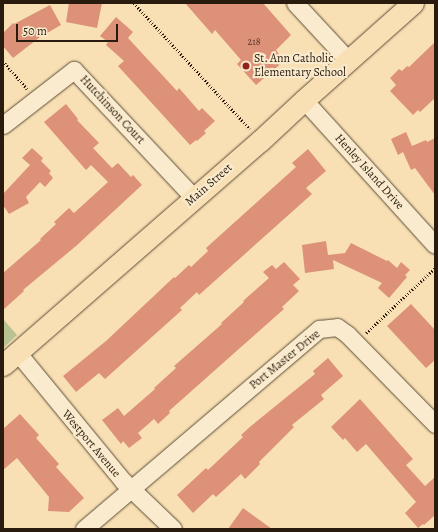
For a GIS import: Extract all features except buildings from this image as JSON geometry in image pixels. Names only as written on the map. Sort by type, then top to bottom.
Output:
[{"type":"main road","name":"Main Street","points":[[10,359],[260,141],[408,5]]},
{"type":"street","points":[[295,3],[348,60]]},
{"type":"street","name":"Hutchinson Court","points":[[3,125],[74,70],[194,198]]},
{"type":"street","name":"Henley Island Drive","points":[[304,100],[435,245]]},
{"type":"street","name":"Port Master Drive","points":[[84,529],[319,329],[337,327],[347,334],[435,424]]},
{"type":"street","name":"Westport Avenue","points":[[10,359],[130,489],[174,529]]},
{"type":"path","points":[[134,3],[260,141]]},
{"type":"path","points":[[3,60],[36,100]]},
{"type":"path","points":[[356,342],[435,268]]},
{"type":"green space","points":[[3,319],[17,335],[3,348]]},
{"type":"place","name":"St. Ann Catholic Elementary School","points":[[246,66]]}]
